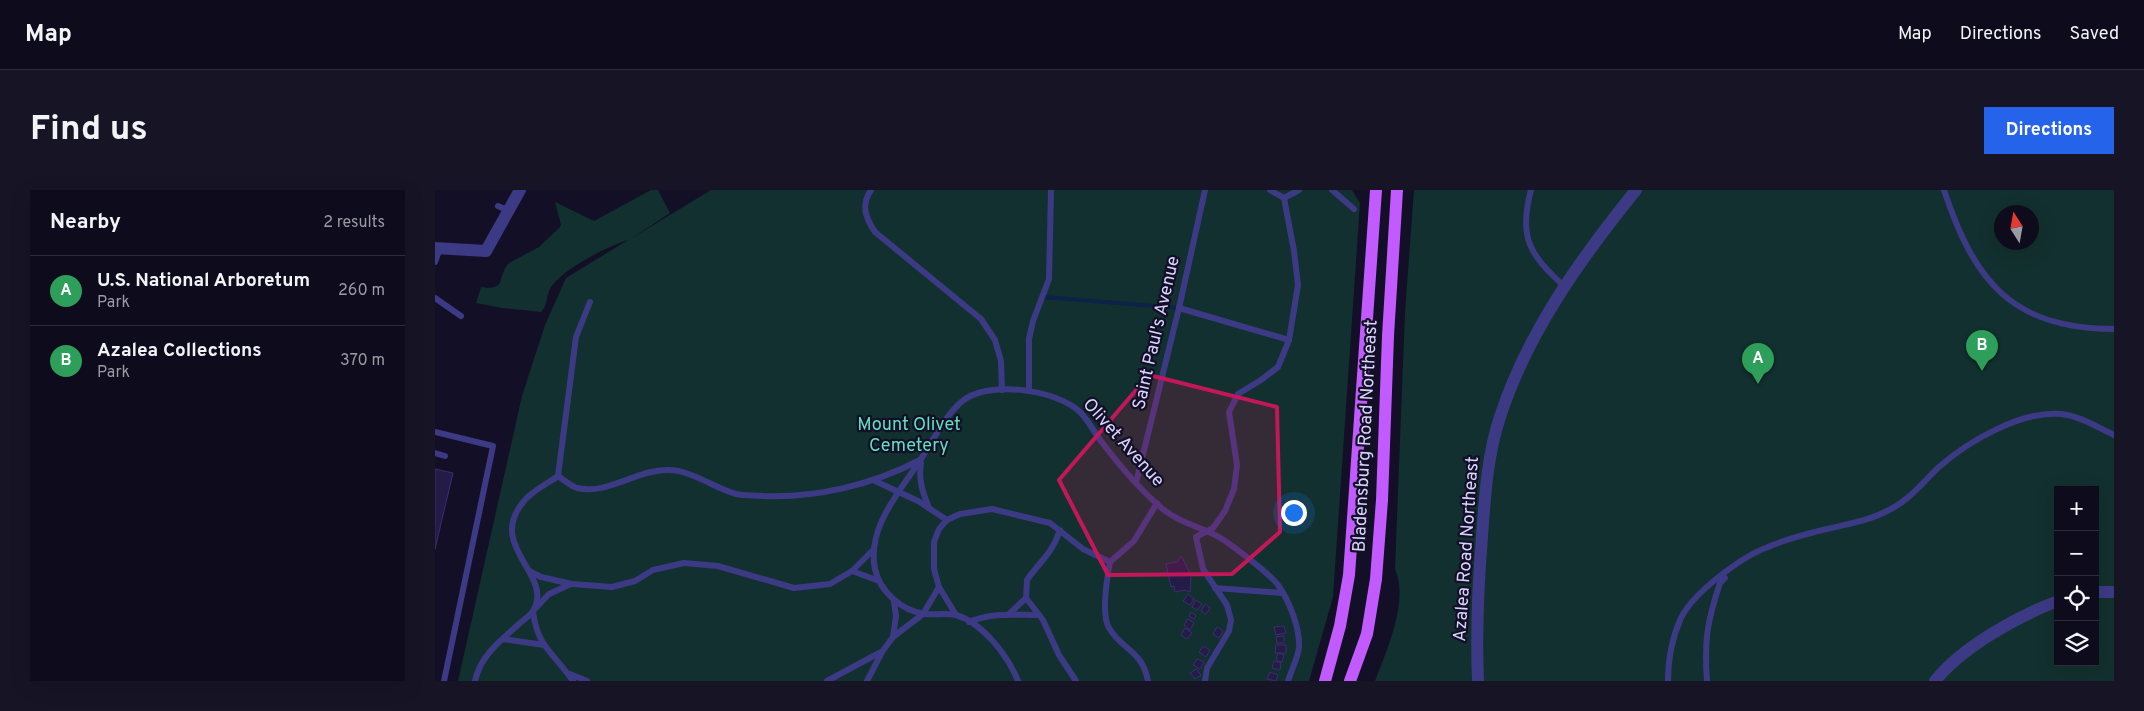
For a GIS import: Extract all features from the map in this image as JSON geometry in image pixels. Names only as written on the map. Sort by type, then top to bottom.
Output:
[{"type":"main road","name":"Bladensburg Road Northeast","points":[[1325,681],[1344,608],[1349,575],[1376,190]]},
{"type":"main road","name":"Bladensburg Road Northeast","points":[[1350,681],[1367,634],[1376,579],[1382,500],[1388,336],[1397,190]]},
{"type":"street","points":[[437,248],[486,252],[503,208],[520,190]]},
{"type":"street","name":"Azalea Road Northeast","points":[[1478,681],[1479,574],[1486,480],[1491,450],[1504,405],[1532,342],[1565,287],[1636,190]]},
{"type":"street","points":[[2099,592],[2114,592]]},
{"type":"street","points":[[1935,681],[1951,664],[1987,638],[2017,620],[2054,603]]},
{"type":"lane","points":[[871,190],[864,209],[867,220],[875,232],[981,319],[995,340],[1001,361],[1002,390]]},
{"type":"lane","points":[[1029,391],[1029,339],[1033,322],[1040,302],[1044,297],[1049,279],[1051,190]]},
{"type":"lane","name":"Saint Paul's Avenue","points":[[1136,483],[1179,308],[1205,190]]},
{"type":"lane","points":[[1205,681],[1207,668],[1229,632],[1231,620],[1227,605],[1203,569],[1199,556],[1197,537],[1213,528],[1225,511],[1234,489],[1237,465],[1229,412],[1238,394],[1279,367],[1289,340],[1298,285],[1294,250],[1284,198],[1270,190]]},
{"type":"lane","points":[[1284,198],[1299,190]]},
{"type":"lane","points":[[1332,190],[1354,209]]},
{"type":"lane","points":[[1531,190],[1525,218],[1530,246],[1536,258],[1565,287]]},
{"type":"lane","points":[[1944,190],[1958,228],[1976,264],[1991,284],[2008,300],[2027,313],[2055,322],[2114,329]]},
{"type":"lane","points":[[435,262],[437,248]]},
{"type":"lane","points":[[435,298],[461,316]]},
{"type":"lane","points":[[573,681],[544,645],[535,626],[533,611],[537,594],[536,582],[517,552],[511,525],[525,500],[558,476],[576,337],[590,302]]},
{"type":"lane","points":[[1179,308],[1289,340]]},
{"type":"lane","name":"Olivet Avenue","points":[[873,550],[884,516],[945,422],[960,403],[975,393],[987,390],[1029,391],[1058,397],[1080,412],[1101,442],[1136,483],[1165,511],[1205,532],[1219,537],[1277,584],[1296,623],[1299,648],[1288,681]]},
{"type":"lane","points":[[1668,681],[1671,649],[1682,617],[1703,592],[1733,568],[1768,546],[1868,519],[1887,511],[1909,497],[1937,469],[1958,452],[1997,430],[2025,418],[2053,414],[2071,416],[2114,435]]},
{"type":"lane","points":[[435,432],[493,446],[444,681]]},
{"type":"lane","points":[[435,453],[445,456]]},
{"type":"lane","points":[[558,476],[576,488],[593,489],[619,483],[648,471],[671,470],[739,494],[777,496],[821,493],[873,480],[900,470],[921,459]]},
{"type":"lane","points":[[921,459],[919,472],[921,487],[929,508]]},
{"type":"lane","points":[[873,480],[929,508],[947,520]]},
{"type":"lane","points":[[1148,681],[1142,661],[1109,628],[1105,613],[1107,575],[1110,562],[1134,541],[1157,503]]},
{"type":"lane","points":[[956,615],[939,587],[934,568],[933,542],[939,529],[947,520],[972,511],[992,509],[1050,523],[1093,555],[1110,562]]},
{"type":"lane","points":[[1059,530],[1055,545],[1027,580],[1026,598],[1048,629],[1066,668],[1076,681]]},
{"type":"lane","points":[[529,570],[541,577],[572,584],[612,587],[635,581],[653,570],[684,563],[718,566],[794,588],[830,584],[852,571],[873,550]]},
{"type":"lane","points":[[873,550],[875,570],[879,581],[894,602],[897,616],[893,636]]},
{"type":"lane","points":[[1707,681],[1706,632],[1720,584],[1733,568]]},
{"type":"lane","points":[[852,571],[879,581]]},
{"type":"lane","points":[[475,681],[484,660],[503,639],[549,594],[572,584]]},
{"type":"lane","points":[[867,681],[882,652],[893,636],[923,614],[939,587]]},
{"type":"lane","points":[[1215,588],[1282,594]]},
{"type":"lane","points":[[1009,614],[1026,598]]},
{"type":"lane","points":[[894,602],[923,614],[956,615],[969,622],[994,641],[1018,681]]},
{"type":"lane","points":[[969,622],[979,617],[1009,614],[1039,615]]},
{"type":"lane","points":[[503,639],[544,645]]},
{"type":"lane","points":[[827,681],[882,652]]},
{"type":"lane","points":[[568,673],[587,681]]},
{"type":"highlighted area","points":[[1149,375],[1277,407],[1280,532],[1232,574],[1108,575],[1059,480]]},
{"type":"green space","name":"Mount Olivet Cemetery","points":[[651,190],[658,190],[670,213],[632,238],[711,190],[1352,190],[1360,203],[1333,597],[1309,681],[458,681],[522,396],[545,325],[566,278],[628,240],[609,247],[565,273],[551,287],[541,312],[476,303],[481,287],[489,288],[498,285],[509,263],[539,247],[559,228],[561,225],[555,202],[594,221]]},
{"type":"green space","points":[[1414,190],[2114,190],[2114,681],[1375,681],[1395,625],[1398,610],[1399,581],[1395,569],[1405,312]]},
{"type":"building","points":[[435,469],[453,473],[435,549]]},
{"type":"building","points":[[1181,556],[1191,575],[1190,592],[1185,590],[1175,592],[1174,586],[1171,587],[1166,564],[1177,562]]},
{"type":"building","points":[[1188,594],[1194,599],[1190,605],[1183,601]]},
{"type":"building","points":[[1196,600],[1202,604],[1197,610],[1192,607]]},
{"type":"building","points":[[1205,604],[1210,608],[1206,614],[1201,611]]},
{"type":"building","points":[[1191,612],[1196,616],[1194,619],[1189,616]]},
{"type":"building","points":[[1188,619],[1194,623],[1190,630],[1184,625]]},
{"type":"building","points":[[1284,626],[1286,633],[1276,635],[1274,627]]},
{"type":"building","points":[[1217,627],[1223,631],[1219,638],[1213,634]]},
{"type":"building","points":[[1185,628],[1192,633],[1187,639],[1181,635]]},
{"type":"building","points":[[1284,636],[1284,643],[1277,643],[1276,637]]},
{"type":"building","points":[[1276,645],[1286,645],[1286,653],[1275,653]]},
{"type":"building","points":[[1203,646],[1210,650],[1206,657],[1199,652]]},
{"type":"building","points":[[1278,653],[1284,655],[1282,662],[1276,660]]},
{"type":"building","points":[[1197,659],[1204,662],[1200,669],[1193,665]]},
{"type":"building","points":[[1274,661],[1281,663],[1280,670],[1272,668]]},
{"type":"building","points":[[1196,669],[1201,675],[1195,679],[1190,673]]},
{"type":"building","points":[[1270,672],[1278,675],[1276,681],[1267,679]]},
{"type":"waterway","points":[[1044,297],[1179,308]]},
{"type":"place","name":"Azalea Collections","points":[[1982,371]]},
{"type":"place","name":"U.S. National Arboretum","points":[[1758,384]]}]
